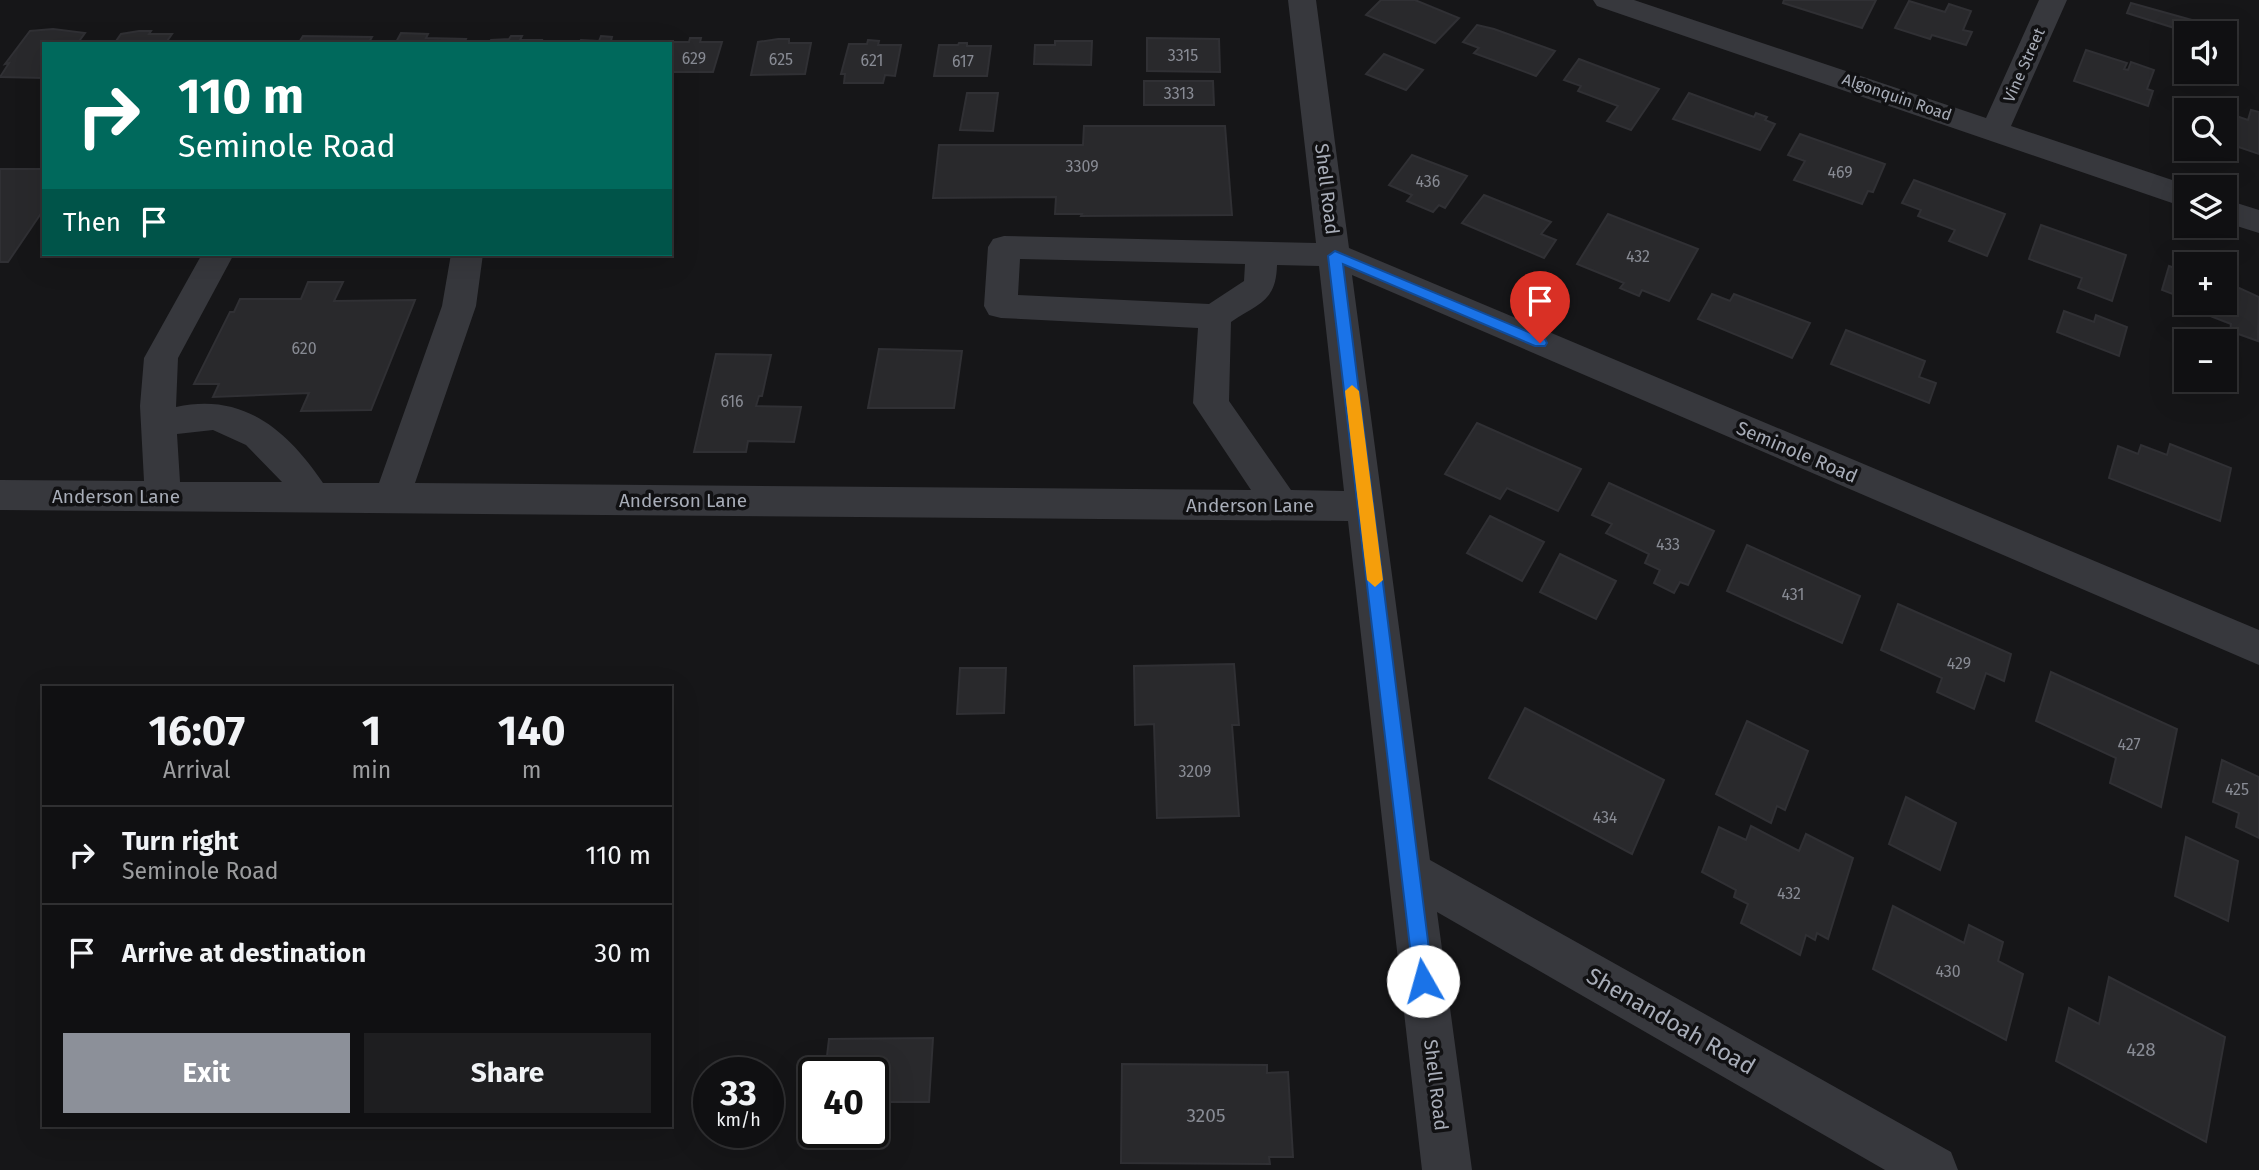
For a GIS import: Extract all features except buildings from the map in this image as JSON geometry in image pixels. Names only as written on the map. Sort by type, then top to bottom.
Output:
[{"type":"street","name":"Shell Road","points":[[1303,0],[1447,1170]]},
{"type":"street","name":"Algonquin Road","points":[[1607,0],[2174,192]]},
{"type":"street","name":"Vine Street","points":[[1995,130],[2053,0]]},
{"type":"street","points":[[2237,214],[2259,222]]},
{"type":"street","points":[[1262,254],[1261,286],[1215,317],[1001,306],[1004,247],[1262,254],[1335,256]]},
{"type":"street","points":[[163,497],[159,424],[162,358],[217,256]]},
{"type":"street","points":[[392,498],[459,306],[467,256]]},
{"type":"street","name":"Seminole Road","points":[[1335,256],[2259,648]]},
{"type":"street","points":[[1215,317],[1211,403],[1281,505]]},
{"type":"street","points":[[159,424],[212,416],[237,425],[266,442],[289,461],[313,498]]},
{"type":"street","name":"Anderson Lane","points":[[0,495],[1366,506]]},
{"type":"street","name":"Shenandoah Road","points":[[1409,872],[1933,1170]]},
{"type":"slow traffic","points":[[1352,391],[1375,580]]},
{"type":"route","points":[[1423,981],[1335,256],[1540,343]]}]
